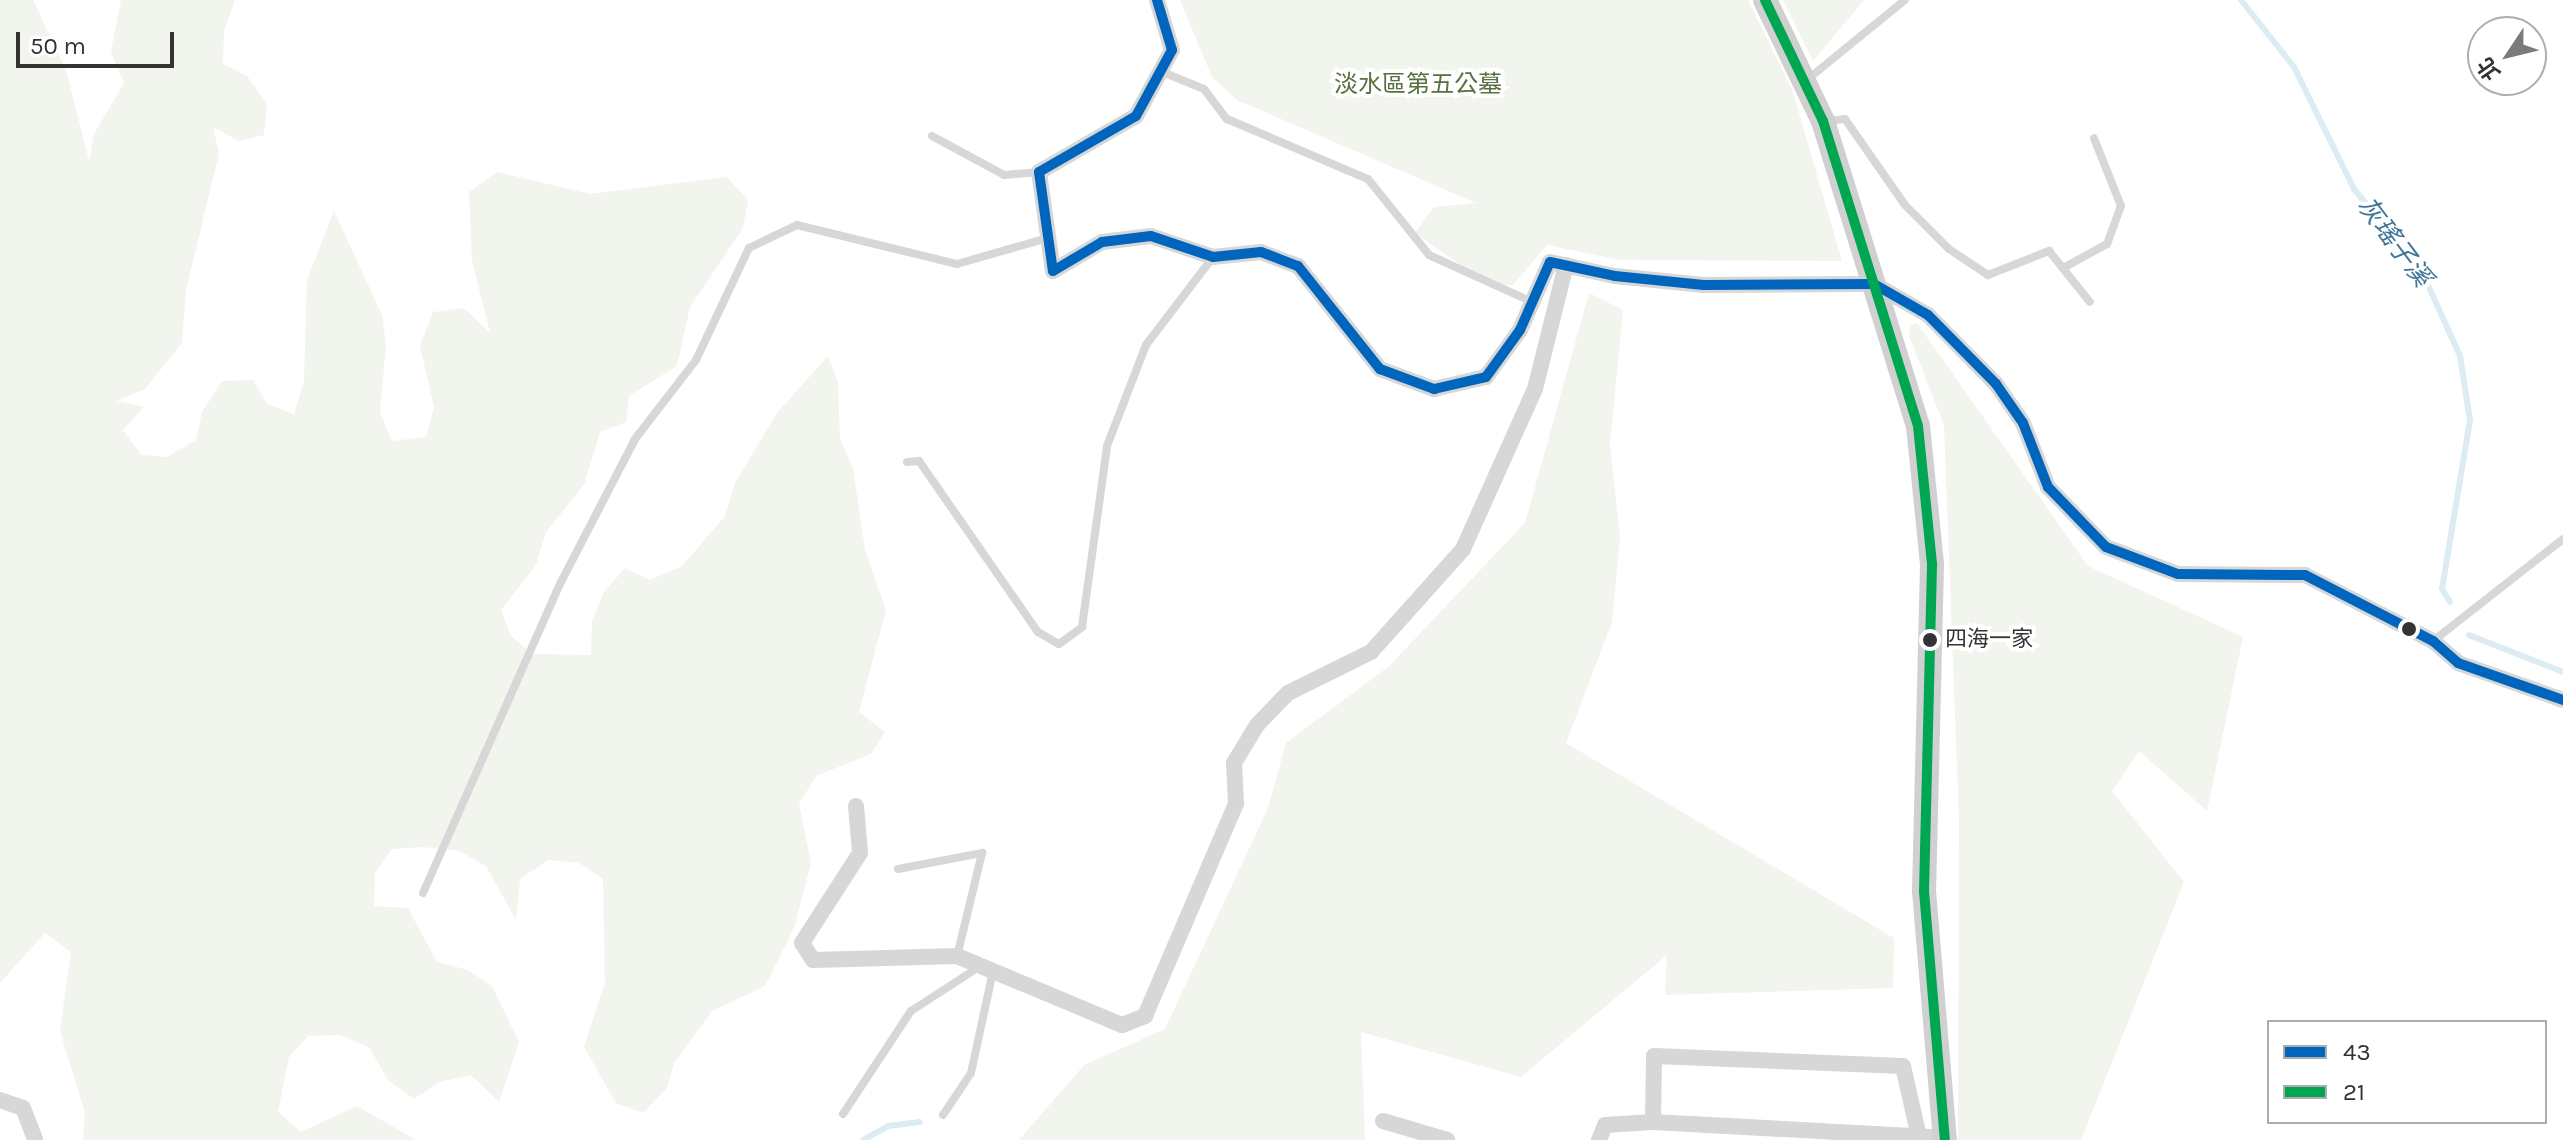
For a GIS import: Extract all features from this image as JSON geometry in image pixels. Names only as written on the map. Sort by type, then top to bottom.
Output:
[{"type":"street","points":[[1157,0],[1172,50],[1165,73],[1136,116],[1039,172],[1044,239],[1053,271],[1102,242],[1151,236],[1213,257],[1261,252],[1298,266],[1380,369],[1434,389],[1486,377],[1532,302],[1550,262],[1704,285],[1874,284],[1928,315],[1996,384],[2023,423],[2048,487],[2106,547],[2178,574],[2305,575],[2433,641],[2458,663],[2563,700]]},
{"type":"street","points":[[1599,1140],[1605,1125],[1653,1122],[1945,1139],[1924,891],[1932,565],[1918,426],[1808,79],[1765,0]]},
{"type":"street","points":[[856,806],[860,853],[802,943],[813,960],[957,956],[1122,1025],[1145,1016],[1236,804],[1234,763],[1257,725],[1288,693],[1371,652],[1463,549],[1535,389],[1566,265]]},
{"type":"street","points":[[1653,1122],[1654,1056],[1903,1066],[1919,1137]]},
{"type":"street","points":[[0,1100],[23,1108],[35,1140]]},
{"type":"street","points":[[1383,1121],[1447,1140]]},
{"type":"lane","points":[[1808,79],[1905,0]]},
{"type":"lane","points":[[1165,73],[1204,89],[1227,119],[1368,179],[1429,255],[1532,302]]},
{"type":"lane","points":[[1823,121],[1845,119],[1905,205],[1949,249],[1988,275],[2049,251],[2090,302]]},
{"type":"lane","points":[[932,136],[1004,175],[1039,172]]},
{"type":"lane","points":[[2063,268],[2107,244],[2121,206],[2094,138]]},
{"type":"lane","points":[[423,893],[561,582],[635,439],[696,360],[749,248],[797,225],[957,264],[1044,239]]},
{"type":"lane","points":[[907,462],[919,461],[1038,632],[1059,644],[1082,627],[1107,446],[1146,345],[1213,257]]},
{"type":"lane","points":[[2433,641],[2563,539]]},
{"type":"lane","points":[[898,869],[982,853],[957,956]]},
{"type":"lane","points":[[843,1114],[911,1011],[986,969]]},
{"type":"lane","points":[[943,1115],[971,1073],[986,969]]},
{"type":"green space","points":[[0,0],[33,0],[66,70],[89,161],[94,134],[124,83],[111,52],[121,0],[235,0],[224,31],[223,64],[247,76],[267,104],[264,135],[239,141],[213,127],[219,154],[186,290],[182,343],[145,389],[117,401],[144,407],[123,430],[141,455],[167,457],[196,440],[202,412],[222,381],[253,380],[267,404],[294,414],[304,381],[307,280],[334,211],[382,315],[386,345],[380,412],[392,441],[426,437],[434,407],[420,346],[433,312],[464,308],[490,333],[472,260],[469,192],[497,172],[590,194],[727,177],[748,200],[743,228],[690,307],[677,366],[629,396],[626,422],[600,432],[584,485],[546,532],[536,565],[501,610],[511,636],[532,654],[591,655],[592,621],[604,592],[625,568],[650,580],[682,566],[725,516],[735,483],[777,413],[828,356],[838,382],[840,439],[853,468],[865,550],[886,610],[859,712],[885,732],[871,754],[816,776],[799,804],[811,863],[794,928],[765,986],[712,1011],[674,1063],[667,1088],[643,1113],[616,1103],[584,1047],[605,982],[603,879],[579,863],[548,860],[520,879],[516,920],[486,866],[459,851],[423,847],[392,849],[375,873],[374,906],[408,908],[437,962],[468,970],[492,986],[519,1042],[499,1102],[471,1075],[439,1082],[414,1099],[388,1080],[369,1047],[340,1035],[308,1036],[289,1057],[278,1112],[301,1132],[357,1106],[416,1140],[83,1140],[85,1113],[60,1031],[71,952],[45,933],[0,983]]},
{"type":"green space","name":"淡水區第五公墓","points":[[1180,0],[1748,0],[1793,92],[1842,261],[1620,260],[1547,245],[1513,285],[1488,284],[1415,233],[1434,207],[1476,203],[1237,100],[1212,77]]},
{"type":"green space","points":[[1783,0],[1864,0],[1813,61]]},
{"type":"green space","points":[[1589,293],[1623,310],[1610,444],[1620,538],[1612,622],[1566,743],[1894,938],[1893,988],[1665,995],[1667,955],[1521,1077],[1361,1032],[1365,1140],[1019,1140],[1084,1065],[1165,1029],[1268,808],[1286,743],[1388,667],[1525,523]]},
{"type":"green space","points":[[1917,323],[2088,566],[2243,637],[2207,811],[2139,751],[2112,791],[2184,882],[2081,1140],[1958,1140],[1959,820],[1944,425],[1909,336],[1910,325]]},
{"type":"waterway","name":"灰瑤子溪","points":[[2241,0],[2294,67],[2354,189],[2423,274],[2460,356],[2470,420],[2442,589],[2450,602]]},
{"type":"waterway","name":"灰瑤子溪","points":[[2469,635],[2563,672]]},
{"type":"waterway","points":[[863,1140],[888,1126],[920,1122]]},
{"type":"transit line","name":"43","points":[[1157,0],[1172,50],[1136,116],[1039,172],[1053,271],[1102,242],[1151,236],[1213,257],[1261,252],[1298,266],[1380,369],[1434,389],[1486,377],[1520,330],[1550,262],[1615,276],[1704,285],[1874,284],[1928,315],[1996,384],[2023,423],[2048,487],[2106,547],[2178,574],[2305,575],[2433,641],[2458,663],[2563,700]]},
{"type":"transit line","name":"21","points":[[1765,0],[1823,121],[1918,426],[1932,565],[1924,891],[1945,1140]]},
{"type":"place","name":"四海一家","points":[[1930,640]]}]
